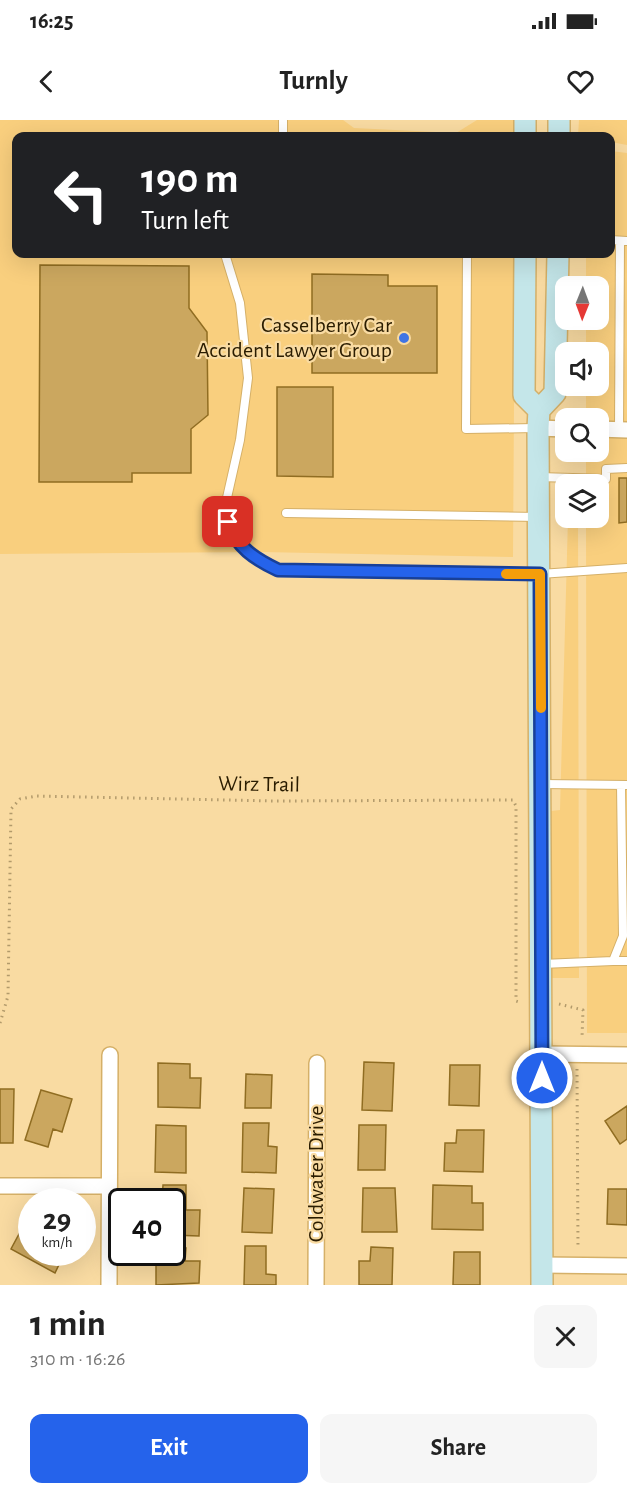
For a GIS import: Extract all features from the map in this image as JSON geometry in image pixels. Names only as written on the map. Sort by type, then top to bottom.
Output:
[{"type":"street","points":[[525,258],[524,395],[538,419],[539,477],[543,964],[542,1275],[627,1266]]},
{"type":"street","points":[[538,419],[555,393],[558,258]]},
{"type":"street","points":[[538,419],[555,425]]},
{"type":"street","points":[[542,1054],[627,1055]]},
{"type":"street","points":[[109,1285],[110,1055]]},
{"type":"street","name":"Coldwater Drive","points":[[316,1285],[317,1063]]},
{"type":"street","points":[[0,1186],[109,1186]]},
{"type":"lane","points":[[623,241],[623,430]]},
{"type":"lane","points":[[226,258],[240,303],[248,378],[240,440],[224,512],[232,536],[255,559],[278,570],[300,572],[540,574],[627,568]]},
{"type":"lane","points":[[466,258],[466,429],[538,419]]},
{"type":"lane","points":[[539,477],[606,479],[606,469],[627,468]]},
{"type":"lane","points":[[286,513],[539,517]]},
{"type":"lane","points":[[542,784],[624,785],[624,936],[613,961]]},
{"type":"lane","points":[[543,964],[627,961]]},
{"type":"path","name":"Wirz Trail","points":[[0,1023],[8,996],[11,809],[20,799],[38,796],[276,801],[513,800],[516,806],[516,1001],[527,1004]]},
{"type":"path","points":[[561,1004],[583,1010],[582,1038],[593,1038]]},
{"type":"path","points":[[577,1068],[578,1258]]},
{"type":"shaded area","points":[[0,120],[343,120],[354,128],[436,132],[12,132],[12,258],[515,258],[513,557],[262,552],[0,554]]},
{"type":"shaded area","points":[[477,120],[516,120],[516,132],[458,132]]},
{"type":"shaded area","points":[[579,120],[627,120],[627,145],[615,143],[615,132],[578,132]]},
{"type":"shaded area","points":[[615,152],[627,153],[627,1033],[587,1033],[586,528],[609,528],[609,474],[586,474],[586,462],[609,462],[609,408],[586,408],[586,396],[609,396],[609,342],[586,342],[586,330],[609,330],[609,276],[586,276],[586,258],[615,258]]},
{"type":"shaded area","points":[[568,528],[578,528],[579,978],[552,978],[551,811],[560,810]]},
{"type":"building","points":[[40,265],[189,266],[189,308],[207,332],[208,415],[191,429],[191,473],[132,473],[132,482],[39,482]]},
{"type":"building","points":[[312,274],[388,275],[388,286],[437,286],[437,373],[312,373]]},
{"type":"building","points":[[277,387],[333,387],[333,477],[277,476]]},
{"type":"building","points":[[619,478],[627,478],[627,522],[619,523]]},
{"type":"building","points":[[364,1062],[394,1063],[392,1111],[362,1110]]},
{"type":"building","points":[[158,1063],[190,1064],[190,1078],[201,1078],[200,1108],[158,1107]]},
{"type":"building","points":[[450,1065],[480,1065],[479,1106],[449,1105]]},
{"type":"building","points":[[246,1074],[272,1075],[271,1108],[245,1108]]},
{"type":"building","points":[[0,1089],[14,1089],[13,1143],[0,1143]]},
{"type":"building","points":[[41,1090],[72,1099],[62,1132],[53,1129],[48,1147],[25,1140]]},
{"type":"building","points":[[627,1106],[627,1139],[620,1144],[605,1121]]},
{"type":"building","points":[[243,1123],[269,1123],[268,1146],[277,1147],[276,1173],[242,1172]]},
{"type":"building","points":[[156,1125],[186,1126],[186,1173],[155,1172]]},
{"type":"building","points":[[359,1125],[386,1125],[385,1170],[358,1170]]},
{"type":"building","points":[[457,1130],[484,1130],[483,1172],[444,1171],[445,1143],[456,1143]]},
{"type":"building","points":[[163,1185],[186,1185],[186,1188],[163,1188]]},
{"type":"building","points":[[433,1185],[472,1186],[472,1203],[483,1203],[483,1230],[432,1229]]},
{"type":"building","points":[[244,1188],[274,1189],[272,1233],[242,1232]]},
{"type":"building","points":[[363,1188],[395,1188],[397,1232],[362,1232]]},
{"type":"building","points":[[608,1189],[627,1189],[627,1225],[607,1224]]},
{"type":"building","points":[[186,1210],[200,1210],[199,1236],[186,1236]]},
{"type":"building","points":[[18,1236],[18,1253],[11,1249]]},
{"type":"building","points":[[245,1246],[266,1246],[266,1274],[276,1275],[276,1285],[244,1285]]},
{"type":"building","points":[[371,1247],[393,1248],[392,1285],[359,1285],[359,1261],[370,1261]]},
{"type":"building","points":[[454,1252],[480,1252],[480,1285],[453,1285]]},
{"type":"building","points":[[186,1261],[200,1261],[199,1283],[156,1285],[156,1266],[186,1266]]},
{"type":"building","points":[[42,1266],[58,1266],[55,1273]]},
{"type":"slow traffic","points":[[506,574],[540,574],[541,708]]},
{"type":"place","name":"Casselberry Car Accident Lawyer Group","points":[[404,338]]},
{"type":"route","points":[[228,522],[232,536],[255,559],[278,570],[540,574],[542,1078]]}]
